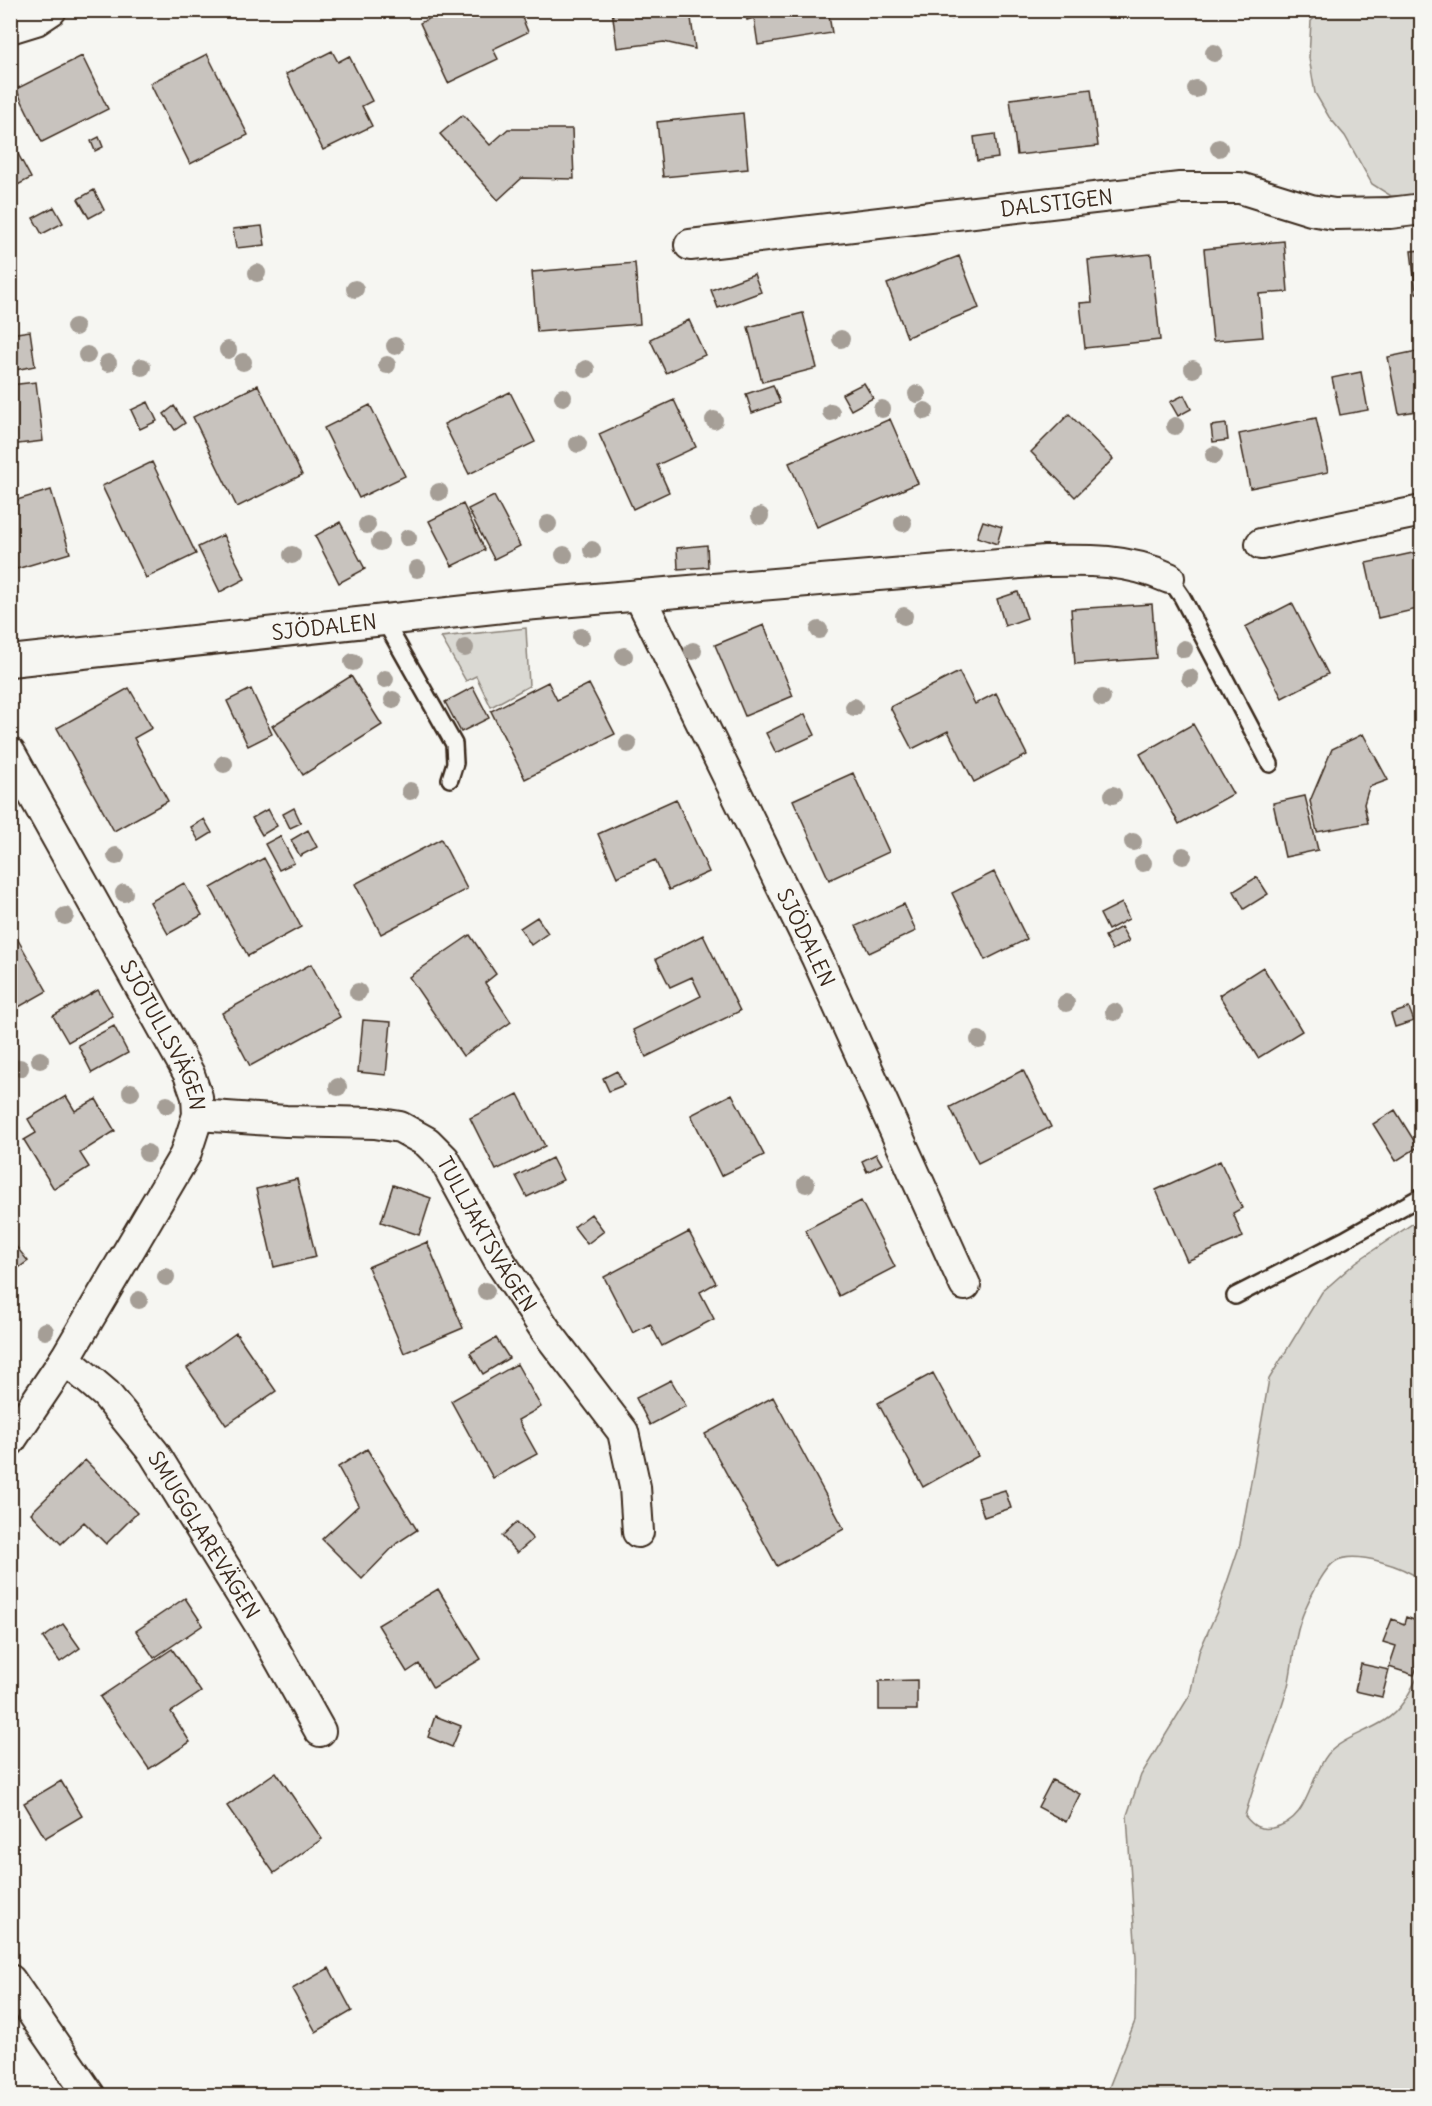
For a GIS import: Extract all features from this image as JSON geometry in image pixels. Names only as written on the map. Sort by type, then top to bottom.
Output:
[{"type":"street","points":[[10,28],[36,20],[51,10]]},
{"type":"street","name":"DALSTIGEN","points":[[690,245],[1180,188],[1240,188],[1311,210],[1334,214],[1390,213],[1422,208]]},
{"type":"street","points":[[1261,544],[1422,511]]},
{"type":"street","name":"SJÖDALEN","points":[[10,661],[639,595],[1045,561],[1097,560],[1120,563],[1154,571],[1168,578]]},
{"type":"street","name":"SJÖDALEN","points":[[639,595],[817,958],[965,1285]]},
{"type":"street","name":"SJÖTULLSVÄGEN","points":[[10,753],[189,1074],[197,1097],[198,1115],[185,1155],[65,1359],[11,1438]]},
{"type":"street","name":"TULLJAKTSVÄGEN","points":[[198,1115],[286,1121],[375,1122],[400,1127],[435,1150],[444,1159],[507,1272],[547,1332],[623,1432],[634,1487],[638,1532]]},
{"type":"street","name":"SMUGGLAREVÄGEN","points":[[65,1359],[106,1394],[154,1453],[264,1631],[320,1731]]},
{"type":"street","points":[[10,1980],[90,2096]]},
{"type":"lane","points":[[1168,578],[1182,597],[1270,764]]},
{"type":"lane","points":[[384,620],[454,744],[455,763],[450,779]]},
{"type":"lane","points":[[1235,1296],[1344,1240],[1422,1196]]},
{"type":"shaded area","points":[[1323,11],[1421,11],[1421,196],[1391,196],[1372,184],[1345,136],[1329,117],[1315,93],[1309,58],[1311,21]]},
{"type":"shaded area","points":[[526,628],[529,686],[491,707],[476,676],[466,681],[441,637]]},
{"type":"shaded area","points":[[1421,1218],[1421,1580],[1392,1565],[1355,1558],[1336,1561],[1325,1572],[1300,1623],[1288,1686],[1245,1816],[1263,1828],[1284,1824],[1294,1817],[1307,1798],[1321,1764],[1328,1754],[1340,1744],[1391,1716],[1406,1698],[1421,1670],[1421,2095],[1106,2095],[1135,2021],[1136,1958],[1127,1815],[1141,1775],[1190,1695],[1199,1652],[1218,1609],[1240,1544],[1269,1379],[1322,1292],[1356,1262]]},
{"type":"building","points":[[446,10],[519,10],[528,32],[493,49],[498,59],[448,83],[420,23]]},
{"type":"building","points":[[612,10],[690,10],[695,49],[664,42],[617,48]]},
{"type":"building","points":[[745,10],[828,10],[832,33],[758,45],[754,18],[747,20]]},
{"type":"building","points":[[929,10],[956,10],[952,19]]},
{"type":"building","points":[[332,51],[338,62],[349,56],[372,101],[362,106],[372,126],[323,150],[286,74]]},
{"type":"building","points":[[207,54],[248,135],[190,164],[150,83]]},
{"type":"building","points":[[82,56],[108,109],[42,142],[16,89]]},
{"type":"building","points":[[1091,89],[1098,146],[1017,155],[1010,99]]},
{"type":"building","points":[[743,113],[748,169],[663,177],[657,122]]},
{"type":"building","points":[[463,115],[490,145],[508,129],[572,129],[574,179],[522,178],[498,200],[440,134]]},
{"type":"building","points":[[995,134],[998,158],[977,161],[974,137]]},
{"type":"building","points":[[99,137],[103,147],[95,151],[91,141]]},
{"type":"building","points":[[10,139],[31,178],[10,189]]},
{"type":"building","points":[[94,190],[104,210],[89,218],[78,199]]},
{"type":"building","points":[[54,207],[63,223],[42,234],[33,218]]},
{"type":"building","points":[[262,226],[265,245],[236,248],[233,229]]},
{"type":"building","points":[[1284,241],[1288,292],[1259,294],[1263,337],[1213,341],[1204,249]]},
{"type":"building","points":[[1422,250],[1422,293],[1416,293],[1411,251]]},
{"type":"building","points":[[1151,254],[1160,340],[1085,348],[1080,303],[1092,302],[1088,260]]},
{"type":"building","points":[[959,256],[979,308],[907,337],[887,284]]},
{"type":"building","points":[[635,263],[640,324],[537,332],[532,272]]},
{"type":"building","points":[[754,274],[761,292],[718,308],[711,290]]},
{"type":"building","points":[[803,313],[817,368],[762,382],[748,327]]},
{"type":"building","points":[[689,320],[705,355],[666,373],[650,339]]},
{"type":"building","points":[[30,331],[35,366],[15,370],[10,334]]},
{"type":"building","points":[[1422,350],[1422,410],[1399,414],[1388,357]]},
{"type":"building","points":[[1361,372],[1368,410],[1340,415],[1332,378]]},
{"type":"building","points":[[36,382],[43,441],[10,445],[10,385]]},
{"type":"building","points":[[864,383],[873,398],[851,410],[842,394]]},
{"type":"building","points":[[258,385],[302,475],[237,507],[193,417]]},
{"type":"building","points":[[773,385],[780,403],[752,413],[746,394]]},
{"type":"building","points":[[510,392],[535,442],[469,474],[444,424]]},
{"type":"building","points":[[1184,395],[1191,409],[1178,416],[1170,402]]},
{"type":"building","points":[[674,400],[696,447],[657,465],[669,492],[633,509],[599,434]]},
{"type":"building","points":[[148,402],[157,421],[140,429],[131,410]]},
{"type":"building","points":[[370,405],[405,476],[359,498],[324,428]]},
{"type":"building","points":[[174,406],[185,423],[175,430],[164,414]]},
{"type":"building","points":[[1069,414],[1113,459],[1075,497],[1031,452]]},
{"type":"building","points":[[1316,418],[1328,472],[1250,488],[1239,434]]},
{"type":"building","points":[[890,419],[918,483],[817,527],[789,463]]},
{"type":"building","points":[[1226,424],[1228,440],[1213,442],[1211,426]]},
{"type":"building","points":[[152,462],[196,554],[146,578],[102,486]]},
{"type":"building","points":[[51,490],[70,553],[10,571],[10,502]]},
{"type":"building","points":[[494,496],[520,546],[494,559],[468,509]]},
{"type":"building","points":[[463,504],[485,550],[452,566],[429,521]]},
{"type":"building","points":[[983,521],[1002,527],[997,544],[977,537]]},
{"type":"building","points":[[340,522],[365,569],[339,583],[315,536]]},
{"type":"building","points":[[223,535],[245,579],[220,592],[198,547]]},
{"type":"building","points":[[707,545],[708,567],[678,569],[677,548]]},
{"type":"building","points":[[1422,551],[1422,608],[1378,618],[1366,563]]},
{"type":"building","points":[[1018,592],[1027,618],[1005,626],[997,599]]},
{"type":"building","points":[[1292,603],[1328,674],[1282,698],[1245,627]]},
{"type":"building","points":[[1152,604],[1156,658],[1075,664],[1071,609]]},
{"type":"building","points":[[764,625],[793,696],[745,716],[715,645]]},
{"type":"building","points":[[959,672],[975,704],[996,693],[1027,755],[974,782],[948,731],[912,749],[890,707]]},
{"type":"building","points":[[351,676],[382,725],[303,775],[272,726]]},
{"type":"building","points":[[548,682],[557,700],[589,684],[615,734],[525,779],[491,711]]},
{"type":"building","points":[[473,687],[489,718],[461,732],[445,702]]},
{"type":"building","points":[[129,688],[152,728],[134,738],[168,801],[114,831],[57,728]]},
{"type":"building","points":[[251,689],[272,734],[248,746],[227,701]]},
{"type":"building","points":[[805,714],[815,735],[776,753],[766,733]]},
{"type":"building","points":[[1193,724],[1233,794],[1179,824],[1140,754]]},
{"type":"building","points":[[1363,734],[1388,780],[1369,787],[1364,804],[1368,823],[1317,832],[1310,801],[1332,749]]},
{"type":"building","points":[[853,773],[889,852],[829,880],[793,800]]},
{"type":"building","points":[[1305,796],[1318,850],[1285,857],[1273,803]]},
{"type":"building","points":[[676,799],[709,872],[669,890],[655,860],[617,877],[598,834]]},
{"type":"building","points":[[294,808],[301,823],[290,828],[283,814]]},
{"type":"building","points":[[268,809],[277,826],[262,835],[252,818]]},
{"type":"building","points":[[204,819],[212,833],[199,841],[191,827]]},
{"type":"building","points":[[308,830],[317,847],[300,856],[291,840]]},
{"type":"building","points":[[280,836],[294,863],[279,870],[265,844]]},
{"type":"building","points":[[441,839],[467,889],[381,934],[355,884]]},
{"type":"building","points":[[264,858],[301,927],[248,956],[211,888]]},
{"type":"building","points":[[994,872],[1027,939],[985,960],[952,893]]},
{"type":"building","points":[[1257,877],[1268,894],[1244,909],[1234,891]]},
{"type":"building","points":[[184,883],[202,915],[168,934],[150,902]]},
{"type":"building","points":[[1122,903],[1129,919],[1108,930],[1100,914]]},
{"type":"building","points":[[904,904],[916,931],[869,953],[856,926]]},
{"type":"building","points":[[537,917],[548,933],[531,945],[520,928]]},
{"type":"building","points":[[10,926],[47,991],[10,1012]]},
{"type":"building","points":[[1121,927],[1129,941],[1112,950],[1105,936]]},
{"type":"building","points":[[470,935],[496,974],[485,983],[511,1022],[463,1056],[409,977]]},
{"type":"building","points":[[703,935],[740,1011],[646,1057],[633,1030],[701,996],[692,977],[670,987],[656,959]]},
{"type":"building","points":[[311,964],[340,1017],[250,1066],[222,1013]]},
{"type":"building","points":[[1263,967],[1302,1031],[1258,1058],[1219,995]]},
{"type":"building","points":[[98,990],[113,1016],[68,1042],[53,1016]]},
{"type":"building","points":[[1409,1008],[1414,1021],[1395,1027],[1391,1014]]},
{"type":"building","points":[[363,1020],[391,1022],[386,1075],[358,1072]]},
{"type":"building","points":[[114,1026],[128,1053],[92,1073],[78,1045]]},
{"type":"building","points":[[1023,1070],[1051,1127],[978,1163],[950,1107]]},
{"type":"building","points":[[617,1071],[624,1085],[609,1091],[603,1078]]},
{"type":"building","points":[[518,1094],[545,1146],[496,1170],[470,1118]]},
{"type":"building","points":[[732,1094],[764,1155],[721,1176],[691,1115]]},
{"type":"building","points":[[66,1096],[75,1111],[96,1099],[115,1131],[80,1153],[89,1167],[54,1189],[24,1140],[36,1133],[28,1119]]},
{"type":"building","points":[[1395,1110],[1418,1147],[1396,1161],[1373,1124]]},
{"type":"building","points":[[876,1154],[882,1164],[867,1172],[862,1161]]},
{"type":"building","points":[[552,1158],[563,1180],[527,1197],[516,1176]]},
{"type":"building","points":[[1220,1161],[1242,1208],[1233,1213],[1243,1237],[1187,1261],[1156,1190]]},
{"type":"building","points":[[297,1179],[316,1257],[274,1267],[256,1189]]},
{"type":"building","points":[[393,1185],[431,1198],[419,1235],[381,1222]]},
{"type":"building","points":[[861,1201],[895,1267],[839,1296],[805,1230]]},
{"type":"building","points":[[591,1214],[604,1231],[587,1244],[574,1227]]},
{"type":"building","points":[[689,1232],[716,1283],[700,1292],[714,1319],[662,1346],[650,1324],[633,1333],[604,1277]]},
{"type":"building","points":[[10,1239],[28,1261],[10,1274]]},
{"type":"building","points":[[427,1242],[463,1328],[404,1353],[368,1267]]},
{"type":"building","points":[[236,1333],[276,1391],[226,1425],[187,1368]]},
{"type":"building","points":[[496,1338],[509,1358],[483,1374],[470,1353]]},
{"type":"building","points":[[517,1364],[541,1407],[518,1420],[537,1454],[493,1478],[451,1401]]},
{"type":"building","points":[[933,1373],[978,1456],[923,1487],[878,1403]]},
{"type":"building","points":[[671,1380],[686,1406],[650,1425],[636,1398]]},
{"type":"building","points":[[773,1397],[844,1529],[777,1566],[705,1434]]},
{"type":"building","points":[[367,1449],[417,1530],[397,1543],[362,1579],[322,1539],[359,1505],[338,1467]]},
{"type":"building","points":[[85,1460],[137,1513],[106,1544],[84,1522],[61,1544],[31,1513]]},
{"type":"building","points":[[1005,1490],[1011,1508],[984,1517],[978,1498]]},
{"type":"building","points":[[517,1522],[533,1539],[517,1553],[502,1536]]},
{"type":"building","points":[[438,1589],[481,1659],[433,1688],[419,1664],[407,1672],[378,1625]]},
{"type":"building","points":[[185,1598],[203,1625],[154,1658],[136,1631]]},
{"type":"building","points":[[1406,1617],[1422,1623],[1422,1653],[1414,1675],[1389,1667],[1396,1646],[1383,1642],[1392,1619],[1404,1624]]},
{"type":"building","points":[[63,1624],[80,1648],[60,1662],[43,1638]]},
{"type":"building","points":[[172,1649],[201,1692],[171,1712],[190,1742],[149,1769],[100,1697]]},
{"type":"building","points":[[1361,1664],[1389,1670],[1382,1697],[1355,1691]]},
{"type":"building","points":[[917,1680],[917,1710],[879,1710],[879,1681]]},
{"type":"building","points":[[435,1716],[461,1726],[452,1747],[428,1737]]},
{"type":"building","points":[[276,1772],[322,1839],[274,1873],[227,1806]]},
{"type":"building","points":[[1052,1780],[1080,1794],[1066,1822],[1038,1807]]},
{"type":"building","points":[[61,1781],[82,1816],[45,1838],[24,1803]]},
{"type":"building","points":[[329,1968],[352,2011],[316,2032],[292,1989]]}]
